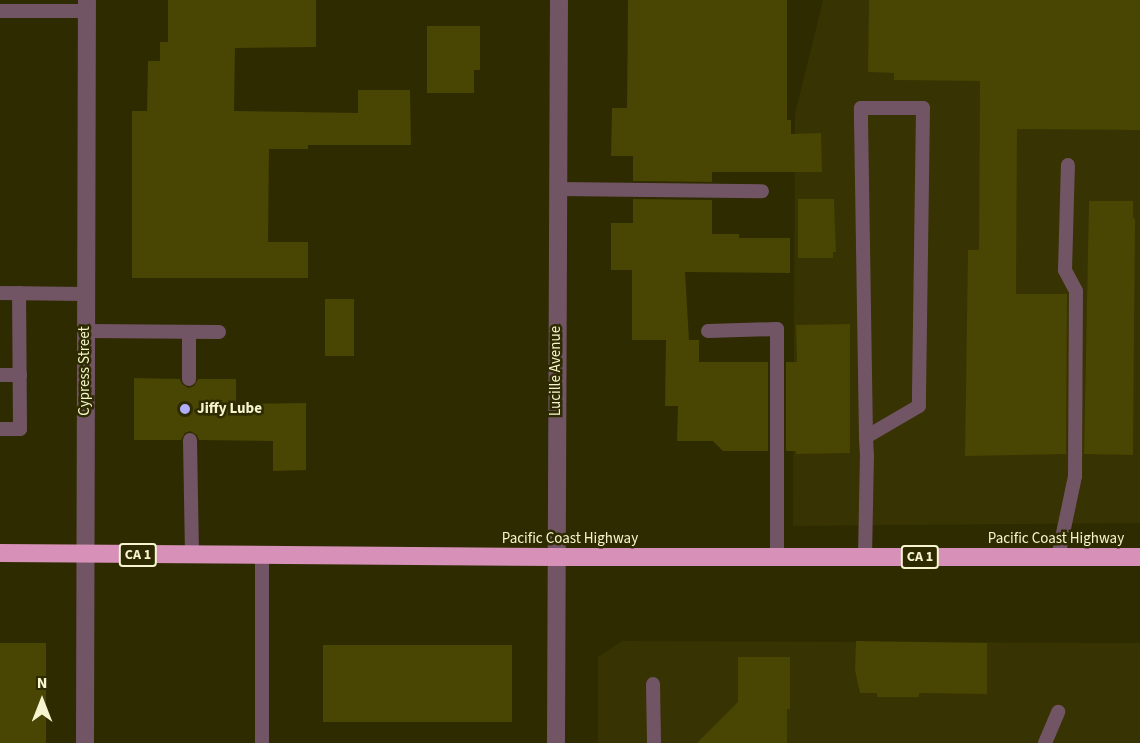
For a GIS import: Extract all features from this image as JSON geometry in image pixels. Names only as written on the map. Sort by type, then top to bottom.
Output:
[{"type":"highway","name":"Pacific Coast Highway","points":[[0,553],[555,557],[1140,557]]},
{"type":"street","name":"Lucille Avenue","points":[[555,743],[559,0]]},
{"type":"street","name":"Cypress Street","points":[[85,743],[87,5]]},
{"type":"lane","points":[[0,10],[87,5]]},
{"type":"lane","points":[[865,557],[866,436],[861,108],[923,108],[919,406],[866,436]]},
{"type":"lane","points":[[1058,557],[1075,476],[1076,291],[1065,270],[1068,165]]},
{"type":"lane","points":[[558,189],[762,191]]},
{"type":"lane","points":[[0,293],[86,294]]},
{"type":"lane","points":[[0,429],[20,429],[19,293]]},
{"type":"lane","points":[[708,331],[777,329],[777,557]]},
{"type":"lane","points":[[86,331],[219,332]]},
{"type":"lane","points":[[189,332],[189,379]]},
{"type":"lane","points":[[0,375],[20,375]]},
{"type":"lane","points":[[190,440],[192,555]]},
{"type":"lane","points":[[262,555],[262,743]]},
{"type":"lane","points":[[653,684],[654,743]]},
{"type":"lane","points":[[1045,743],[1058,712]]},
{"type":"shaded area","points":[[823,0],[1140,0],[1140,523],[793,526],[795,114]]},
{"type":"shaded area","points":[[622,641],[1140,643],[1140,743],[598,743],[598,657]]},
{"type":"building","points":[[168,0],[316,0],[316,47],[235,48],[234,111],[358,113],[358,90],[410,90],[411,145],[308,145],[308,149],[269,149],[268,242],[308,242],[308,278],[132,278],[132,111],[147,111],[148,61],[160,61],[160,42],[168,42]]},
{"type":"building","points":[[628,0],[787,0],[787,120],[791,120],[791,134],[821,133],[822,172],[712,172],[712,182],[633,181],[633,156],[611,156],[612,108],[627,108]]},
{"type":"building","points":[[869,0],[1140,0],[1140,130],[1017,129],[1016,294],[1067,294],[1066,454],[965,456],[968,250],[979,250],[980,81],[894,80],[894,73],[868,72]]},
{"type":"building","points":[[427,26],[480,26],[480,70],[474,70],[474,93],[427,93]]},
{"type":"building","points":[[633,199],[712,200],[712,234],[739,234],[739,238],[790,238],[790,273],[685,272],[689,340],[699,340],[699,362],[768,362],[768,451],[723,451],[713,441],[677,441],[678,406],[665,406],[666,340],[632,340],[632,270],[611,270],[611,223],[633,223]]},
{"type":"building","points":[[798,199],[834,199],[836,252],[833,252],[833,258],[798,258]]},
{"type":"building","points":[[1089,201],[1133,201],[1133,218],[1135,219],[1133,455],[1084,454]]},
{"type":"building","points":[[325,299],[354,299],[354,356],[325,356]]},
{"type":"building","points":[[850,324],[850,453],[796,454],[796,451],[786,451],[786,362],[797,362],[796,325]]},
{"type":"building","name":"Jiffy Lube","points":[[134,378],[180,379],[182,384],[188,388],[194,386],[198,379],[236,379],[236,404],[306,403],[306,470],[273,471],[273,441],[199,440],[197,435],[190,431],[185,433],[181,440],[134,440]]},
{"type":"building","points":[[856,641],[987,643],[987,694],[919,693],[919,697],[877,697],[877,693],[860,693],[855,670]]},
{"type":"building","points":[[0,643],[46,643],[46,743],[0,743]]},
{"type":"building","points":[[323,645],[512,645],[512,722],[323,722]]},
{"type":"building","points":[[738,657],[790,657],[790,709],[787,709],[787,743],[697,743],[738,702]]},
{"type":"place","name":"Jiffy Lube","points":[[185,409]]}]
